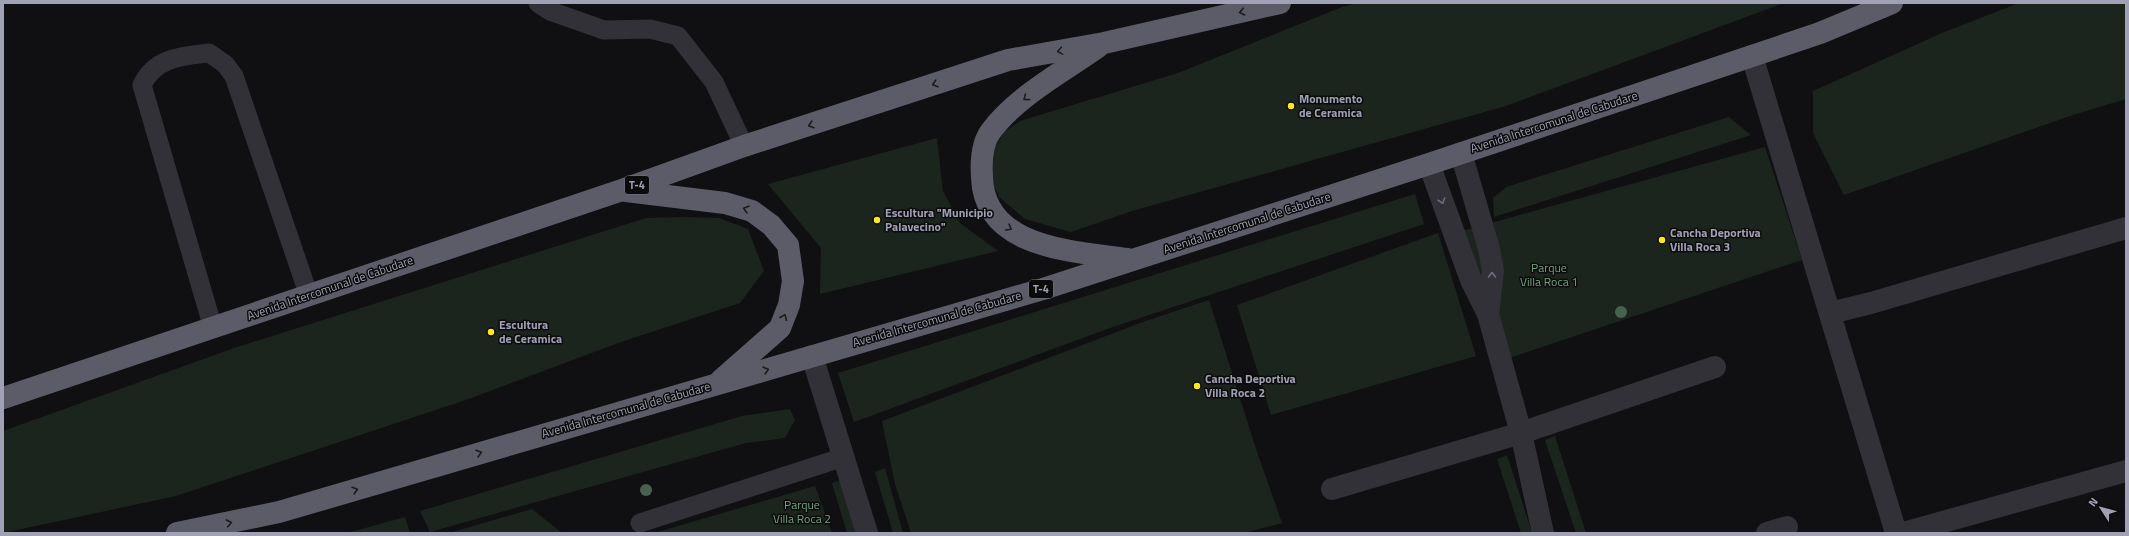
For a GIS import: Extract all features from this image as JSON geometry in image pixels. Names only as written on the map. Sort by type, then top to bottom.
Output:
[{"type":"highway","name":"Avenida Intercomunal de Cabudare","points":[[3,398],[622,190],[744,146],[1008,60],[1104,43],[1280,3]]},
{"type":"highway","name":"Avenida Intercomunal de Cabudare","points":[[177,533],[279,512],[1043,288],[1429,164],[1752,56],[1820,33],[1892,3]]},
{"type":"highway","name":"T-4","points":[[1104,43],[1010,111],[990,132],[981,159],[982,192],[990,211],[1005,227],[1042,246],[1131,260]]},
{"type":"highway","name":"T-4","points":[[622,190],[725,203],[752,211],[771,225],[788,245],[793,281],[789,305],[780,328],[718,384]]},
{"type":"street","points":[[1752,56],[1896,533]]},
{"type":"street","points":[[1461,153],[1492,264],[1492,280],[1488,314]]},
{"type":"street","points":[[1429,164],[1471,280],[1488,314],[1521,434],[1543,533]]},
{"type":"street","points":[[1830,313],[1871,303],[2126,228]]},
{"type":"street","points":[[812,356],[867,533]]},
{"type":"street","points":[[1332,488],[1521,434],[1715,367]]},
{"type":"street","points":[[1903,533],[2126,471]]},
{"type":"lane","points":[[538,3],[550,11],[604,30],[650,29],[678,36],[714,82],[744,146]]},
{"type":"lane","points":[[213,328],[142,84],[147,74],[173,57],[209,53],[225,64],[234,76],[309,296]]},
{"type":"lane","points":[[640,523],[844,457]]},
{"type":"green space","points":[[1357,3],[1784,3],[1506,106],[1132,211],[1071,232],[1025,219],[999,197],[990,176],[994,149],[1004,132],[1020,121],[1178,73],[1342,7]]},
{"type":"green space","points":[[2019,3],[2126,3],[2126,99],[2073,115],[1844,195],[1813,133],[1813,91],[1942,33]]},
{"type":"green space","points":[[1729,117],[1751,135],[1494,217],[1493,198],[1506,187]]},
{"type":"green space","points":[[937,138],[943,191],[960,223],[998,251],[820,294],[821,248],[768,184]]},
{"type":"green space","name":"Parque Villa Roca 1","points":[[1765,147],[1802,260],[1506,359],[1462,231]]},
{"type":"green space","points":[[1415,194],[1424,224],[1110,328],[854,422],[838,373]]},
{"type":"green space","points":[[646,218],[719,218],[748,229],[764,271],[740,303],[621,342],[466,400],[176,496],[3,533],[3,431],[237,347]]},
{"type":"green space","points":[[1438,233],[1476,356],[1271,415],[1237,305]]},
{"type":"green space","points":[[1209,300],[1256,449],[1282,523],[1244,533],[911,533],[895,484],[882,421],[1143,322]]},
{"type":"green space","points":[[790,409],[795,420],[785,438],[746,443],[430,532],[420,511],[742,416]]},
{"type":"green space","points":[[1555,436],[1586,533],[1576,533],[1545,440]]},
{"type":"green space","points":[[1507,455],[1532,533],[1521,533],[1497,459]]},
{"type":"green space","points":[[885,468],[903,533],[893,533],[875,472]]},
{"type":"green space","points":[[842,480],[857,533],[847,533],[832,483]]},
{"type":"green space","name":"Parque Villa Roca 2","points":[[815,486],[832,533],[654,533]]},
{"type":"green space","points":[[532,509],[562,533],[449,533]]},
{"type":"green space","points":[[405,517],[410,533],[347,533]]},
{"type":"place","name":"Monumento de Ceramica","points":[[1291,106]]},
{"type":"place","name":"Escultura \"Municipio Palavecino\"","points":[[877,220]]},
{"type":"place","name":"Cancha Deportiva Villa Roca 3","points":[[1662,240]]},
{"type":"place","name":"Escultura de Ceramica","points":[[491,332]]},
{"type":"place","name":"Cancha Deportiva Villa Roca 2","points":[[1197,386]]}]
